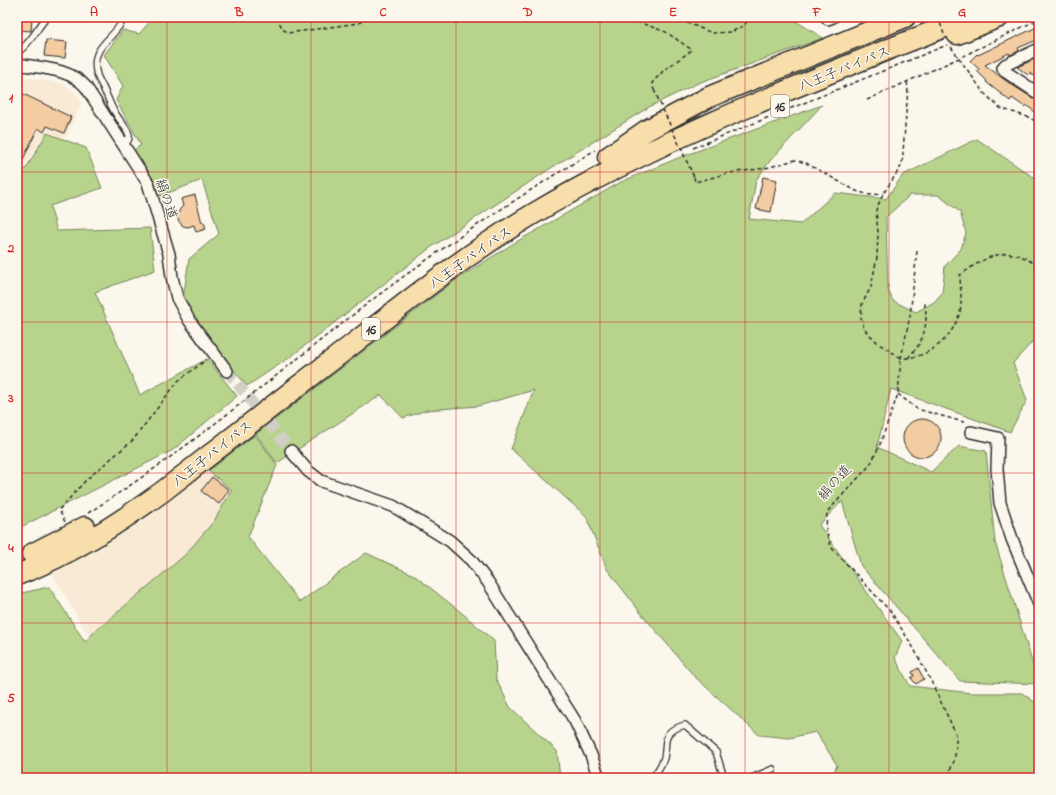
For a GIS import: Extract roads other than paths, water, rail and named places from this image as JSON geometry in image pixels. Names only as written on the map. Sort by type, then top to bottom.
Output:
[{"type":"highway","name":"16","points":[[608,157],[648,130],[709,97],[905,17]]},
{"type":"highway","name":"八王子バイパス","points":[[17,560],[84,528],[154,481],[432,266],[488,226],[525,204],[608,157],[689,117],[934,17]]},
{"type":"highway","name":"八王子バイパス","points":[[17,575],[65,554],[91,540],[125,518],[162,492],[440,277],[496,237],[561,198],[637,157],[702,126],[969,17]]},
{"type":"highway","name":"16","points":[[561,198],[724,128],[999,17]]},
{"type":"street","points":[[828,17],[828,19],[833,17]]},
{"type":"street","points":[[1039,49],[1005,65],[1003,68],[1006,72],[1039,94]]},
{"type":"street","name":"絹の道","points":[[17,64],[64,73],[81,81],[148,183],[169,254],[177,298],[189,320],[227,371]]},
{"type":"street","points":[[971,432],[998,438],[997,468],[1000,503],[1012,539],[1039,604]]},
{"type":"street","points":[[291,451],[308,471],[321,481],[393,506],[450,541],[471,560],[488,582],[574,721],[591,755],[599,778]]},
{"type":"lane","points":[[17,51],[25,47],[46,17]]},
{"type":"lane","points":[[124,17],[122,23],[105,42],[96,55],[95,66],[97,77],[105,90],[114,113],[130,137],[124,145]]},
{"type":"lane","points":[[653,778],[664,760],[665,738],[674,728],[685,725],[716,752],[724,778]]},
{"type":"lane","points":[[752,778],[773,769]]},
{"type":"tunnel","points":[[227,371],[291,451]]}]
